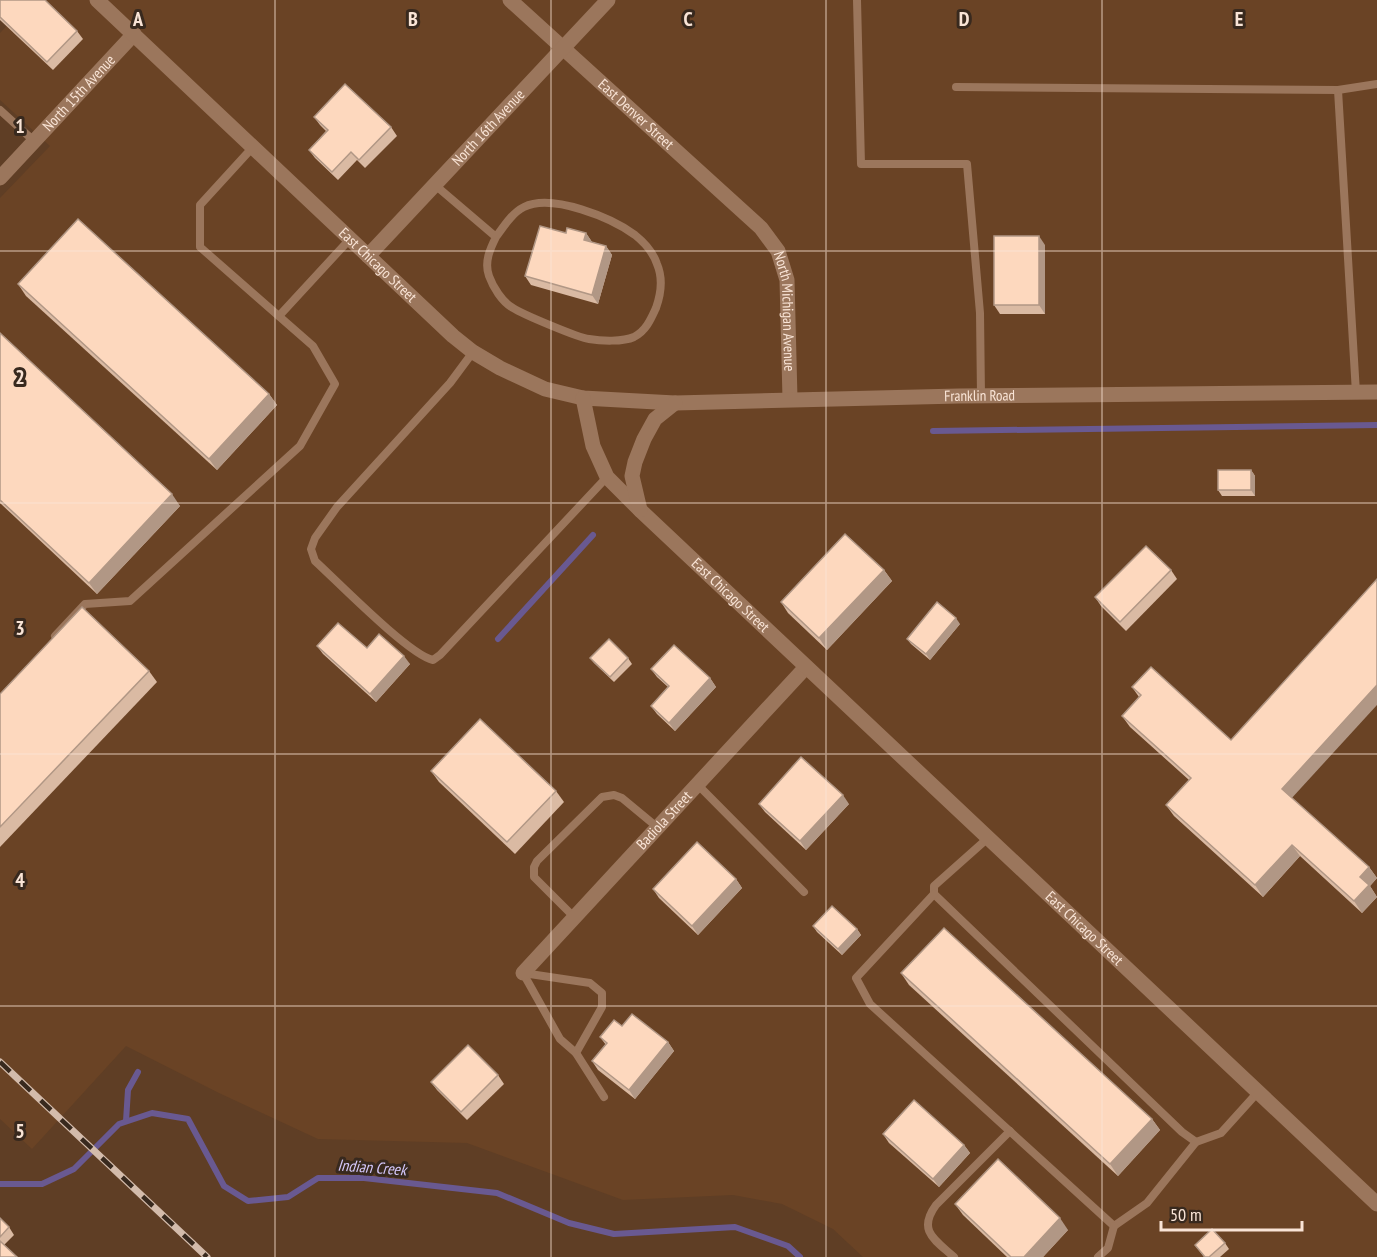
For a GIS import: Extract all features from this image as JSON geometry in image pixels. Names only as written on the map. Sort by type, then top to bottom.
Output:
[{"type":"street","name":"East Chicago Street","points":[[97,0],[453,336],[473,352],[545,389],[583,398],[592,446],[607,477],[1377,1204]]},
{"type":"street","name":"East Denver Street","points":[[510,0],[761,228]]},
{"type":"street","name":"North 16th Avenue","points":[[368,256],[608,0]]},
{"type":"street","name":"North 15th Avenue","points":[[0,178],[134,34]]},
{"type":"street","name":"North Michigan Avenue","points":[[761,228],[778,251],[787,280],[790,399]]},
{"type":"street","name":"Franklin Road","points":[[583,398],[675,403],[981,396],[1377,392]]},
{"type":"street","points":[[640,510],[632,476],[635,462],[655,419],[675,403]]},
{"type":"street","name":"Badiola Street","points":[[523,973],[806,667]]},
{"type":"lane","points":[[857,0],[861,164],[967,164],[980,313],[981,396]]},
{"type":"lane","points":[[956,87],[1338,90],[1377,84]]},
{"type":"lane","points":[[1338,90],[1356,393]]},
{"type":"lane","points":[[0,110],[34,141]]},
{"type":"lane","points":[[46,645],[85,604],[130,601],[300,446],[335,384],[312,346],[200,247],[200,205],[253,147]]},
{"type":"lane","points":[[435,185],[496,237]]},
{"type":"lane","points":[[543,203],[565,204],[599,216],[635,234],[649,248],[658,265],[661,281],[660,299],[649,324],[635,337],[620,340],[588,339],[513,308],[499,295],[488,274],[487,255],[496,237],[509,220],[525,207],[543,203]]},
{"type":"lane","points":[[279,316],[351,239]]},
{"type":"lane","points":[[473,352],[450,382],[323,525],[311,549],[315,561],[398,636],[426,658],[433,660],[607,477]]},
{"type":"lane","points":[[697,784],[804,892]]},
{"type":"lane","points":[[574,917],[534,877],[534,867],[537,861],[602,797],[614,795],[622,798],[657,827]]},
{"type":"lane","points":[[988,838],[934,886],[934,894],[856,978],[870,1004],[1114,1226]]},
{"type":"lane","points":[[934,894],[1182,1132],[1196,1142]]},
{"type":"lane","points":[[523,973],[560,1039],[576,1053],[604,1097]]},
{"type":"lane","points":[[523,973],[590,983],[602,993],[602,1007],[576,1053]]},
{"type":"lane","points":[[1098,1257],[1108,1248],[1114,1226],[1147,1203],[1196,1142],[1221,1133],[1258,1092]]},
{"type":"lane","points":[[954,1257],[933,1238],[928,1230],[929,1214],[1010,1131]]},
{"type":"shaded area","points":[[31,0],[1377,0],[1377,1257],[863,1257],[833,1229],[782,1204],[733,1195],[623,1200],[467,1143],[318,1139],[126,1046],[32,1149],[0,1119],[0,198],[50,146],[0,100],[0,33]]},
{"type":"building","points":[[0,0],[45,0],[77,31],[47,62],[0,17]]},
{"type":"building","points":[[345,84],[391,127],[359,160],[351,152],[332,172],[309,150],[328,130],[314,117]]},
{"type":"building","points":[[78,219],[269,394],[209,459],[18,284]]},
{"type":"building","points":[[540,226],[566,233],[567,228],[586,233],[584,240],[606,246],[592,295],[525,276]]},
{"type":"building","points":[[994,236],[1039,236],[1039,305],[994,305]]},
{"type":"building","points":[[0,333],[172,494],[89,583],[0,500]]},
{"type":"building","points":[[1218,470],[1251,470],[1251,490],[1218,490]]},
{"type":"building","points":[[845,534],[884,570],[819,638],[781,602]]},
{"type":"building","points":[[1146,546],[1171,570],[1120,622],[1095,597]]},
{"type":"building","points":[[1377,579],[1377,685],[1282,789],[1369,867],[1360,877],[1369,885],[1354,901],[1292,845],[1255,885],[1166,805],[1191,778],[1122,716],[1141,695],[1132,687],[1151,667],[1231,740]]},
{"type":"building","points":[[937,602],[956,618],[926,654],[907,639]]},
{"type":"building","points":[[82,607],[149,671],[0,827],[0,694]]},
{"type":"building","points":[[338,623],[367,648],[379,634],[404,656],[370,694],[317,646]]},
{"type":"building","points":[[609,639],[628,658],[610,677],[590,658]]},
{"type":"building","points":[[674,645],[710,678],[669,723],[651,706],[669,686],[651,669]]},
{"type":"building","points":[[480,719],[556,791],[507,842],[431,771]]},
{"type":"building","points":[[801,757],[843,795],[800,841],[759,804]]},
{"type":"building","points":[[697,842],[736,879],[692,926],[653,889]]},
{"type":"building","points":[[832,906],[857,929],[838,949],[813,926]]},
{"type":"building","points":[[944,928],[1152,1119],[1110,1164],[901,973]]},
{"type":"building","points":[[632,1014],[668,1042],[629,1090],[592,1061],[607,1043],[600,1037],[614,1020],[622,1026]]},
{"type":"building","points":[[468,1045],[498,1075],[461,1112],[431,1082]]},
{"type":"building","points":[[914,1100],[964,1145],[933,1179],[883,1134]]},
{"type":"building","points":[[998,1159],[1060,1218],[1024,1257],[1011,1257],[955,1204]]},
{"type":"building","points":[[0,1218],[9,1227],[0,1237]]},
{"type":"building","points":[[1212,1229],[1225,1243],[1209,1257],[1205,1257],[1195,1245]]},
{"type":"building","points":[[0,1241],[17,1257],[0,1257]]},
{"type":"waterway","points":[[933,431],[1377,425]]},
{"type":"waterway","points":[[498,639],[593,535]]},
{"type":"waterway","points":[[126,1121],[128,1090],[138,1072]]},
{"type":"waterway","name":"Indian Creek","points":[[0,1184],[42,1184],[74,1169],[119,1124],[152,1113],[188,1119],[224,1186],[248,1201],[288,1197],[318,1178],[364,1178],[497,1193],[569,1223],[614,1234],[735,1227],[788,1246],[800,1257]]},
{"type":"railway","points":[[0,1062],[207,1257]]}]
